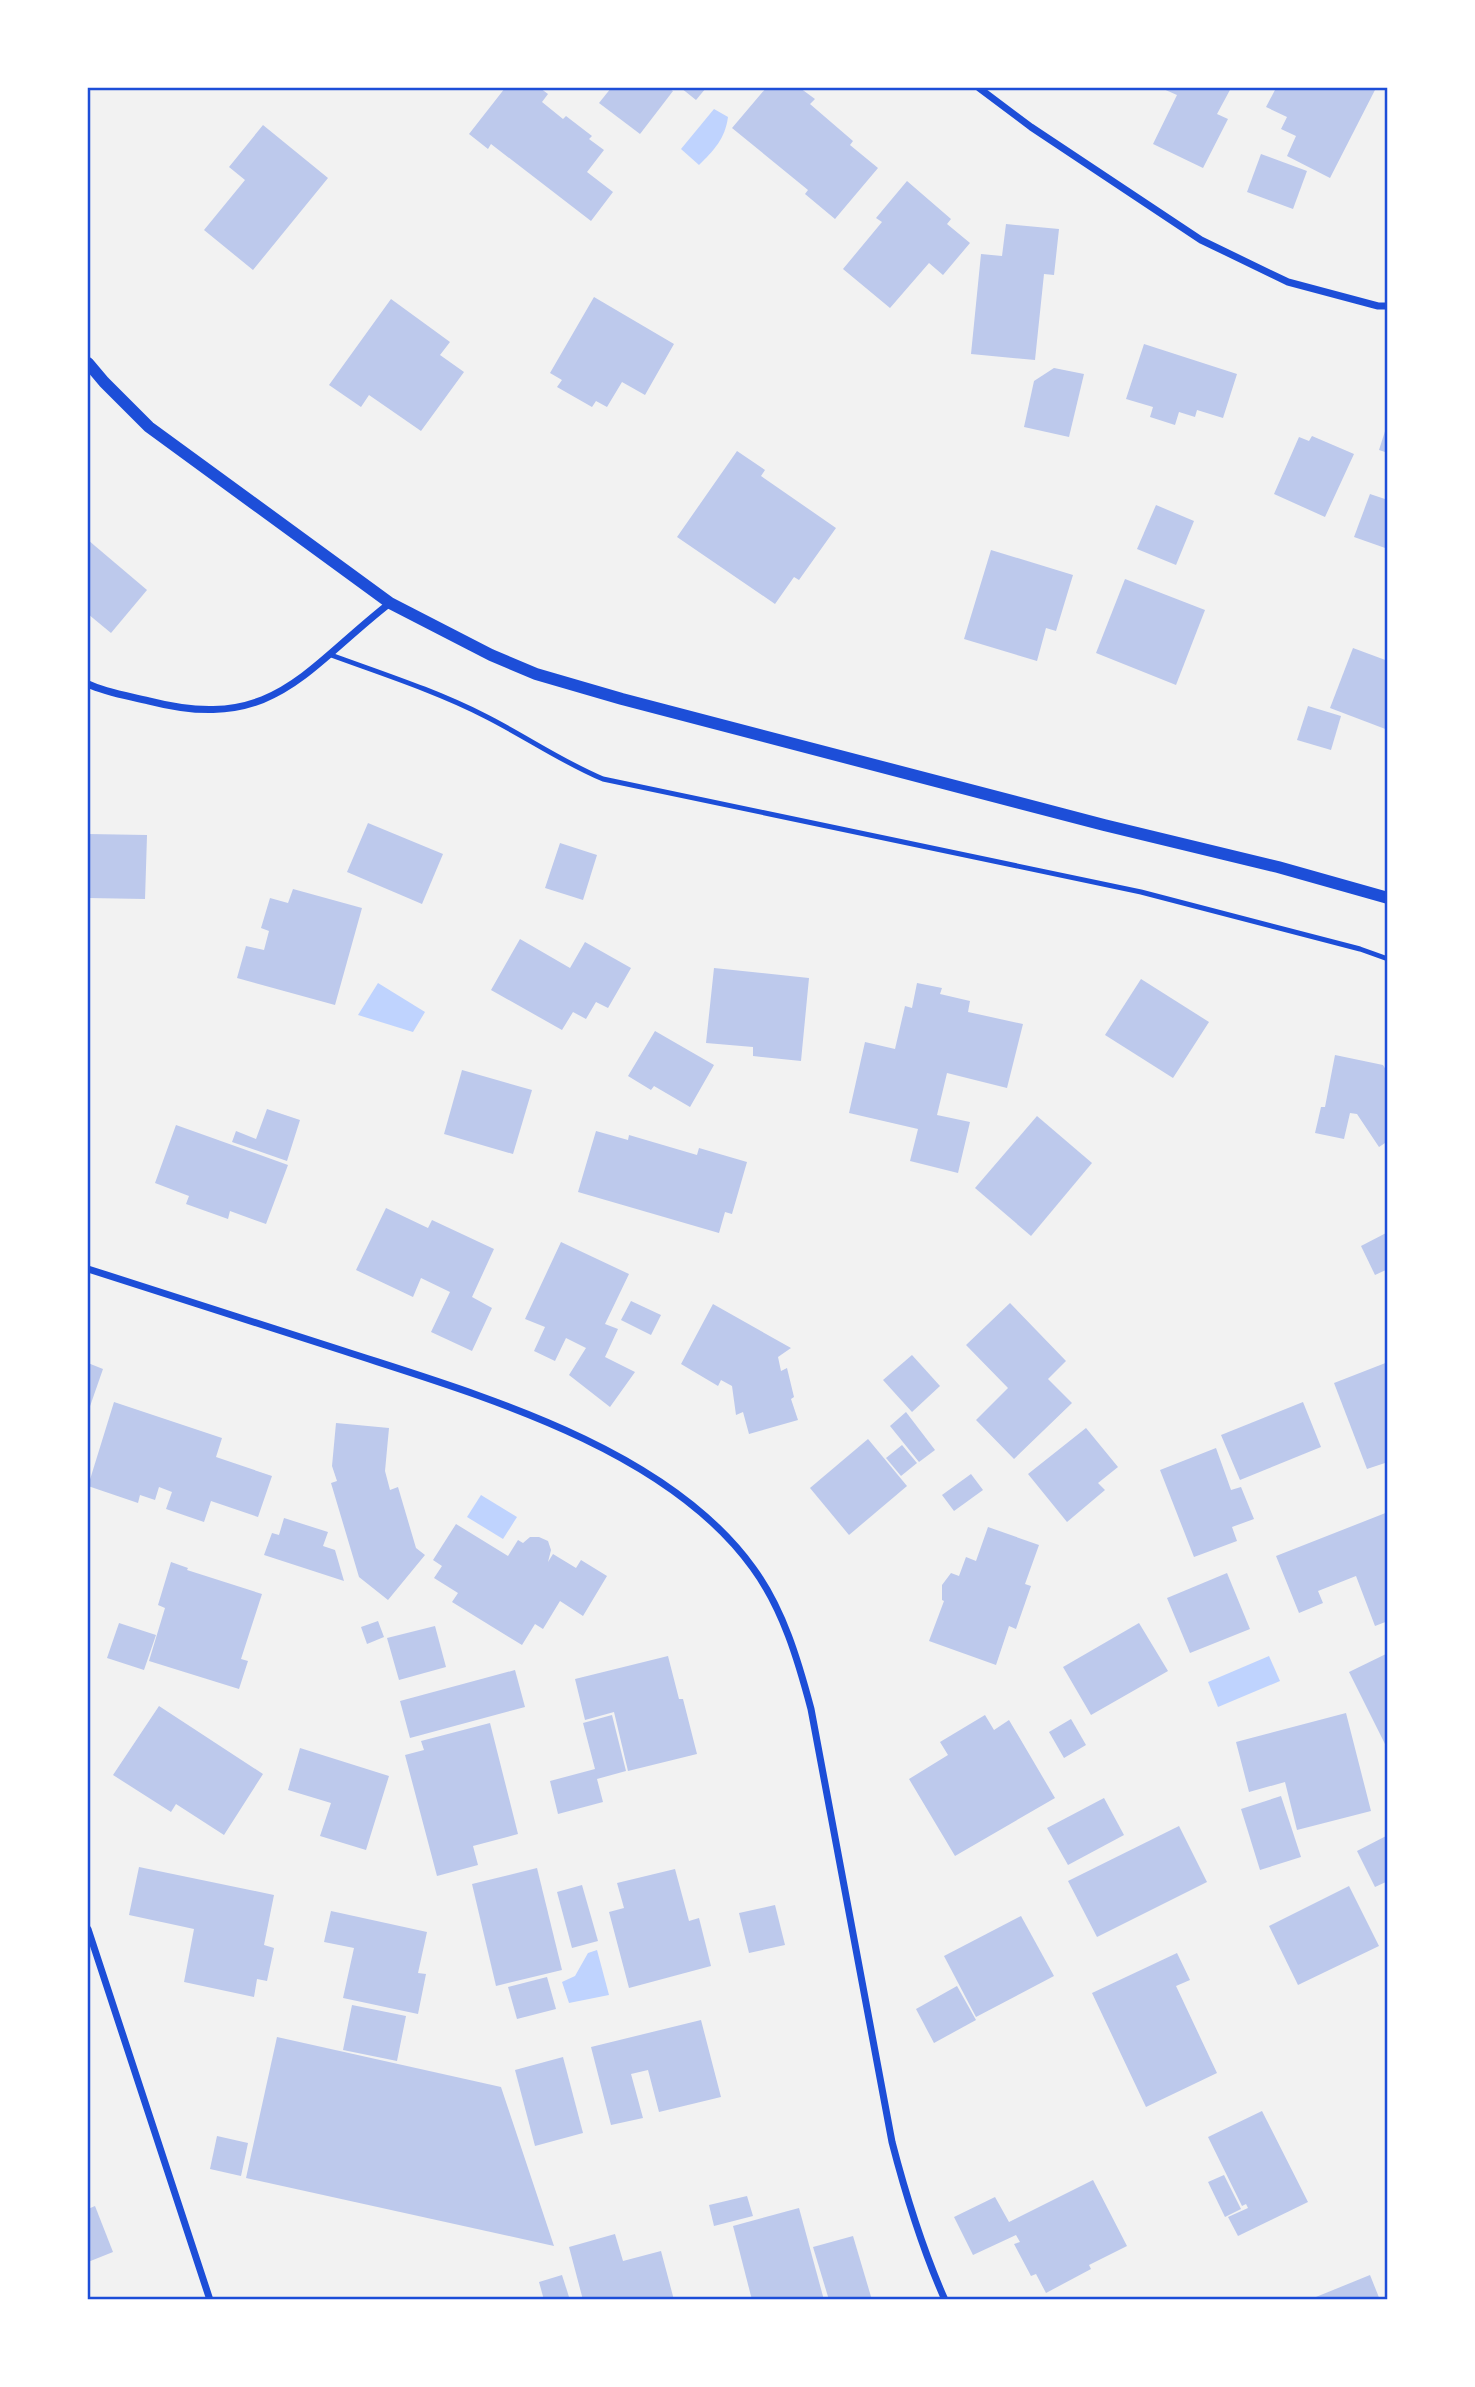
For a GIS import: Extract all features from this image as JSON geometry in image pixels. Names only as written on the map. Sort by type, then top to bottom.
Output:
[{"type":"street","points":[[979,88],[1031,127],[1201,240],[1289,282],[1378,306],[1388,306]]},
{"type":"street","points":[[88,363],[149,428],[390,603],[491,655],[536,674],[1388,898]]},
{"type":"street","points":[[88,684],[157,703],[199,711],[239,708],[272,696],[306,676],[353,632],[390,603]]},
{"type":"street","points":[[88,1269],[487,1397],[570,1432],[629,1463],[681,1498],[721,1531],[753,1568],[775,1605],[799,1662],[811,1709],[892,2142],[926,2258],[945,2300]]},
{"type":"street","points":[[88,1929],[210,2300]]},
{"type":"lane","points":[[331,655],[429,690],[553,752],[576,768],[603,779],[1141,892],[1360,949],[1388,959]]},
{"type":"water","points":[[714,109],[728,117],[727,125],[718,144],[699,165],[681,149]]},
{"type":"water","points":[[378,983],[425,1012],[413,1032],[358,1015]]},
{"type":"water","points":[[481,1495],[517,1517],[503,1539],[467,1517]]},
{"type":"water","points":[[1269,1656],[1280,1681],[1218,1707],[1208,1682]]},
{"type":"water","points":[[597,1950],[609,1995],[569,2003],[562,1982],[575,1976],[588,1953]]},
{"type":"building","points":[[505,88],[540,88],[548,94],[542,102],[563,119],[566,116],[592,136],[589,139],[604,150],[587,172],[613,192],[591,221],[491,144],[488,149],[469,134]]},
{"type":"building","points":[[611,88],[668,88],[673,91],[640,134],[599,103]]},
{"type":"building","points":[[681,88],[706,88],[696,100]]},
{"type":"building","points":[[766,88],[800,88],[815,99],[810,104],[853,141],[850,145],[878,168],[835,219],[805,194],[808,190],[732,128]]},
{"type":"building","points":[[1161,88],[1231,88],[1217,114],[1228,119],[1203,168],[1153,144],[1177,95]]},
{"type":"building","points":[[1276,88],[1376,88],[1330,178],[1287,156],[1296,136],[1281,129],[1287,117],[1266,107]]},
{"type":"building","points":[[263,125],[328,178],[253,270],[204,230],[245,180],[229,167]]},
{"type":"building","points":[[1261,154],[1307,171],[1293,209],[1247,192]]},
{"type":"building","points":[[907,181],[951,219],[947,224],[970,243],[943,275],[929,263],[890,308],[843,269],[882,222],[876,218]]},
{"type":"building","points":[[1006,224],[1059,229],[1054,275],[1044,274],[1035,360],[971,354],[981,254],[1002,256]]},
{"type":"building","points":[[594,297],[674,344],[645,395],[622,382],[607,407],[596,401],[592,407],[557,387],[562,380],[550,373]]},
{"type":"building","points":[[391,299],[450,342],[440,355],[464,372],[421,431],[369,395],[361,407],[329,385]]},
{"type":"building","points":[[1144,344],[1237,374],[1223,418],[1197,410],[1195,417],[1179,412],[1175,425],[1150,417],[1153,407],[1126,399]]},
{"type":"building","points":[[1054,368],[1084,374],[1069,437],[1024,427],[1034,381]]},
{"type":"building","points":[[1388,425],[1388,453],[1379,450]]},
{"type":"building","points":[[1312,436],[1354,454],[1325,517],[1274,494],[1299,437],[1309,441]]},
{"type":"building","points":[[737,451],[765,470],[761,476],[836,528],[799,580],[794,577],[775,604],[677,537]]},
{"type":"building","points":[[1370,494],[1388,500],[1388,549],[1354,537]]},
{"type":"building","points":[[1156,505],[1194,521],[1176,565],[1137,549]]},
{"type":"building","points":[[88,540],[147,590],[111,633],[88,614]]},
{"type":"building","points":[[991,550],[1073,575],[1056,631],[1046,628],[1037,661],[964,639]]},
{"type":"building","points":[[1125,579],[1205,610],[1176,685],[1096,653]]},
{"type":"building","points":[[1353,648],[1388,661],[1388,730],[1330,708]]},
{"type":"building","points":[[1308,706],[1341,716],[1331,750],[1297,740]]},
{"type":"building","points":[[368,823],[443,854],[422,904],[347,872]]},
{"type":"building","points":[[88,834],[147,835],[145,899],[88,898]]},
{"type":"building","points":[[560,843],[597,855],[583,900],[545,888]]},
{"type":"building","points":[[293,889],[362,908],[335,1005],[237,978],[246,946],[264,950],[269,931],[261,928],[270,898],[288,903]]},
{"type":"building","points":[[520,939],[570,968],[585,942],[631,968],[608,1008],[596,1002],[586,1019],[573,1012],[562,1030],[491,990]]},
{"type":"building","points":[[714,968],[809,978],[801,1061],[753,1056],[753,1047],[706,1043]]},
{"type":"building","points":[[1141,979],[1209,1022],[1173,1078],[1105,1035]]},
{"type":"building","points":[[917,983],[942,988],[940,994],[970,1001],[968,1012],[1023,1024],[1007,1088],[947,1073],[937,1115],[970,1122],[958,1173],[910,1161],[918,1129],[849,1113],[865,1042],[895,1049],[905,1006],[912,1008]]},
{"type":"building","points":[[655,1031],[714,1065],[690,1107],[654,1086],[651,1090],[628,1076]]},
{"type":"building","points":[[1335,1055],[1383,1065],[1386,1070],[1388,1068],[1388,1141],[1379,1147],[1357,1114],[1350,1113],[1344,1139],[1315,1133],[1321,1107],[1325,1107]]},
{"type":"building","points":[[462,1070],[532,1090],[513,1154],[444,1134]]},
{"type":"building","points":[[267,1109],[300,1120],[287,1161],[232,1142],[236,1131],[256,1139]]},
{"type":"building","points":[[1037,1116],[1092,1163],[1031,1236],[975,1188]]},
{"type":"building","points":[[176,1125],[288,1165],[266,1224],[230,1211],[228,1219],[186,1204],[189,1196],[155,1183]]},
{"type":"building","points":[[596,1131],[628,1140],[629,1135],[697,1155],[699,1148],[747,1162],[732,1214],[725,1212],[719,1233],[578,1192]]},
{"type":"building","points":[[386,1208],[428,1228],[432,1220],[494,1249],[472,1297],[492,1308],[472,1351],[431,1332],[450,1292],[421,1278],[413,1297],[356,1270]]},
{"type":"building","points":[[1388,1232],[1388,1269],[1375,1275],[1361,1246]]},
{"type":"building","points":[[561,1242],[629,1274],[605,1324],[618,1329],[605,1357],[635,1372],[610,1407],[569,1375],[586,1348],[566,1338],[555,1361],[534,1351],[545,1327],[525,1319]]},
{"type":"building","points":[[631,1301],[661,1315],[651,1335],[621,1320]]},
{"type":"building","points":[[1010,1303],[1066,1361],[1048,1379],[1072,1403],[1014,1459],[976,1420],[1008,1388],[966,1345]]},
{"type":"building","points":[[713,1304],[791,1348],[778,1357],[781,1371],[787,1368],[794,1397],[791,1399],[798,1420],[749,1434],[743,1412],[736,1415],[732,1386],[721,1380],[718,1386],[681,1364]]},
{"type":"building","points":[[912,1355],[940,1386],[912,1412],[883,1380]]},
{"type":"building","points":[[1388,1362],[1388,1462],[1367,1469],[1334,1383]]},
{"type":"building","points":[[88,1363],[103,1369],[88,1412]]},
{"type":"building","points":[[114,1402],[222,1438],[216,1457],[272,1476],[258,1517],[211,1501],[204,1522],[166,1509],[172,1492],[159,1487],[155,1500],[140,1495],[138,1503],[88,1486]]},
{"type":"building","points":[[1303,1402],[1321,1447],[1240,1480],[1221,1435]]},
{"type":"building","points":[[906,1412],[935,1450],[919,1462],[890,1426]]},
{"type":"building","points":[[336,1423],[389,1428],[385,1471],[390,1490],[398,1487],[416,1548],[425,1555],[388,1600],[359,1577],[331,1483],[337,1481],[332,1466]]},
{"type":"building","points":[[1086,1428],[1118,1467],[1098,1483],[1105,1490],[1067,1522],[1028,1474]]},
{"type":"building","points":[[868,1439],[907,1486],[849,1535],[810,1488]]},
{"type":"building","points":[[902,1445],[917,1463],[901,1476],[886,1458]]},
{"type":"building","points":[[1216,1448],[1231,1490],[1241,1487],[1254,1519],[1232,1527],[1237,1541],[1194,1557],[1160,1470]]},
{"type":"building","points":[[971,1474],[983,1490],[954,1511],[942,1495]]},
{"type":"building","points":[[1388,1512],[1388,1621],[1375,1626],[1356,1576],[1318,1591],[1323,1603],[1299,1613],[1276,1556]]},
{"type":"building","points":[[284,1518],[328,1532],[323,1546],[335,1550],[344,1581],[264,1555],[272,1533],[279,1535]]},
{"type":"building","points":[[456,1524],[508,1556],[518,1540],[523,1543],[530,1537],[539,1537],[548,1541],[551,1550],[548,1562],[553,1554],[576,1568],[581,1560],[607,1576],[583,1616],[560,1601],[543,1629],[535,1624],[522,1645],[452,1602],[458,1593],[434,1578],[442,1566],[433,1560]]},
{"type":"building","points":[[988,1527],[1039,1545],[1025,1584],[1031,1586],[1016,1629],[1009,1626],[996,1665],[929,1641],[944,1601],[942,1585],[951,1573],[959,1576],[966,1557],[976,1561]]},
{"type":"building","points":[[171,1562],[188,1568],[187,1570],[262,1594],[241,1659],[248,1661],[239,1689],[149,1661],[165,1608],[158,1605]]},
{"type":"building","points":[[1227,1573],[1250,1629],[1190,1653],[1167,1598]]},
{"type":"building","points":[[378,1621],[384,1637],[367,1644],[361,1627]]},
{"type":"building","points":[[119,1623],[156,1635],[144,1670],[107,1658]]},
{"type":"building","points":[[1139,1623],[1168,1671],[1091,1715],[1063,1667]]},
{"type":"building","points":[[435,1626],[446,1667],[399,1680],[387,1638]]},
{"type":"building","points":[[1388,1653],[1388,1750],[1349,1672]]},
{"type":"building","points":[[668,1656],[679,1699],[683,1699],[697,1754],[628,1771],[614,1712],[585,1720],[575,1679]]},
{"type":"building","points":[[515,1670],[525,1707],[410,1738],[400,1701]]},
{"type":"building","points":[[159,1706],[263,1774],[224,1835],[176,1804],[171,1812],[113,1775]]},
{"type":"building","points":[[1346,1713],[1371,1811],[1297,1830],[1285,1782],[1249,1792],[1236,1742]]},
{"type":"building","points":[[612,1715],[626,1771],[597,1779],[603,1802],[558,1814],[550,1781],[595,1769],[583,1723]]},
{"type":"building","points":[[985,1715],[994,1730],[1009,1720],[1055,1798],[955,1856],[909,1779],[948,1755],[940,1742]]},
{"type":"building","points":[[1071,1719],[1086,1745],[1064,1758],[1049,1732]]},
{"type":"building","points":[[490,1723],[518,1834],[473,1846],[478,1865],[437,1876],[405,1755],[424,1750],[421,1741]]},
{"type":"building","points":[[300,1748],[389,1776],[366,1850],[320,1836],[331,1803],[288,1790]]},
{"type":"building","points":[[1281,1796],[1301,1857],[1260,1870],[1241,1809]]},
{"type":"building","points":[[1104,1798],[1124,1835],[1068,1865],[1047,1828]]},
{"type":"building","points":[[1179,1826],[1207,1882],[1097,1937],[1068,1881]]},
{"type":"building","points":[[1388,1835],[1388,1881],[1375,1887],[1357,1851]]},
{"type":"building","points":[[139,1867],[274,1895],[264,1945],[274,1948],[267,1981],[257,1979],[254,1997],[184,1982],[194,1929],[129,1915]]},
{"type":"building","points":[[537,1868],[562,1970],[496,1986],[472,1884]]},
{"type":"building","points":[[675,1869],[689,1921],[699,1918],[711,1966],[629,1988],[609,1912],[624,1908],[617,1883]]},
{"type":"building","points":[[582,1885],[598,1941],[572,1948],[557,1892]]},
{"type":"building","points":[[1349,1886],[1379,1946],[1298,1985],[1269,1926]]},
{"type":"building","points":[[775,1905],[785,1945],[749,1953],[739,1913]]},
{"type":"building","points":[[331,1911],[427,1932],[418,1973],[426,1974],[418,2014],[343,1998],[354,1948],[324,1942]]},
{"type":"building","points":[[1021,1916],[1054,1976],[976,2017],[944,1956]]},
{"type":"building","points":[[1177,1953],[1190,1980],[1176,1986],[1217,2073],[1146,2107],[1092,1993]]},
{"type":"building","points":[[547,1977],[556,2009],[517,2019],[508,1987]]},
{"type":"building","points":[[957,1986],[976,2020],[934,2043],[916,2009]]},
{"type":"building","points":[[352,2005],[406,2016],[397,2061],[343,2050]]},
{"type":"building","points":[[701,2020],[721,2097],[659,2112],[648,2070],[631,2074],[643,2118],[611,2125],[591,2047]]},
{"type":"building","points":[[277,2037],[501,2087],[554,2246],[246,2178]]},
{"type":"building","points":[[563,2057],[583,2133],[535,2146],[515,2070]]},
{"type":"building","points":[[1262,2111],[1308,2202],[1238,2236],[1228,2217],[1248,2208],[1246,2204],[1242,2206],[1208,2137]]},
{"type":"building","points":[[217,2136],[248,2143],[241,2176],[210,2169]]},
{"type":"building","points":[[1224,2175],[1241,2209],[1225,2217],[1208,2182]]},
{"type":"building","points":[[1093,2180],[1127,2246],[1089,2265],[1091,2269],[1046,2293],[1036,2274],[1031,2276],[1014,2244],[1020,2242],[1016,2235],[973,2255],[954,2217],[995,2197],[1009,2222]]},
{"type":"building","points":[[747,2196],[753,2216],[714,2226],[709,2205]]},
{"type":"building","points":[[95,2206],[113,2252],[88,2262],[88,2209]]},
{"type":"building","points":[[799,2208],[824,2300],[752,2300],[733,2226]]},
{"type":"building","points":[[615,2234],[623,2261],[661,2251],[674,2300],[583,2300],[569,2247]]},
{"type":"building","points":[[853,2236],[872,2300],[829,2300],[813,2247]]},
{"type":"building","points":[[562,2275],[570,2300],[544,2300],[539,2282]]},
{"type":"building","points":[[1370,2275],[1380,2300],[1311,2300],[1311,2299]]}]
